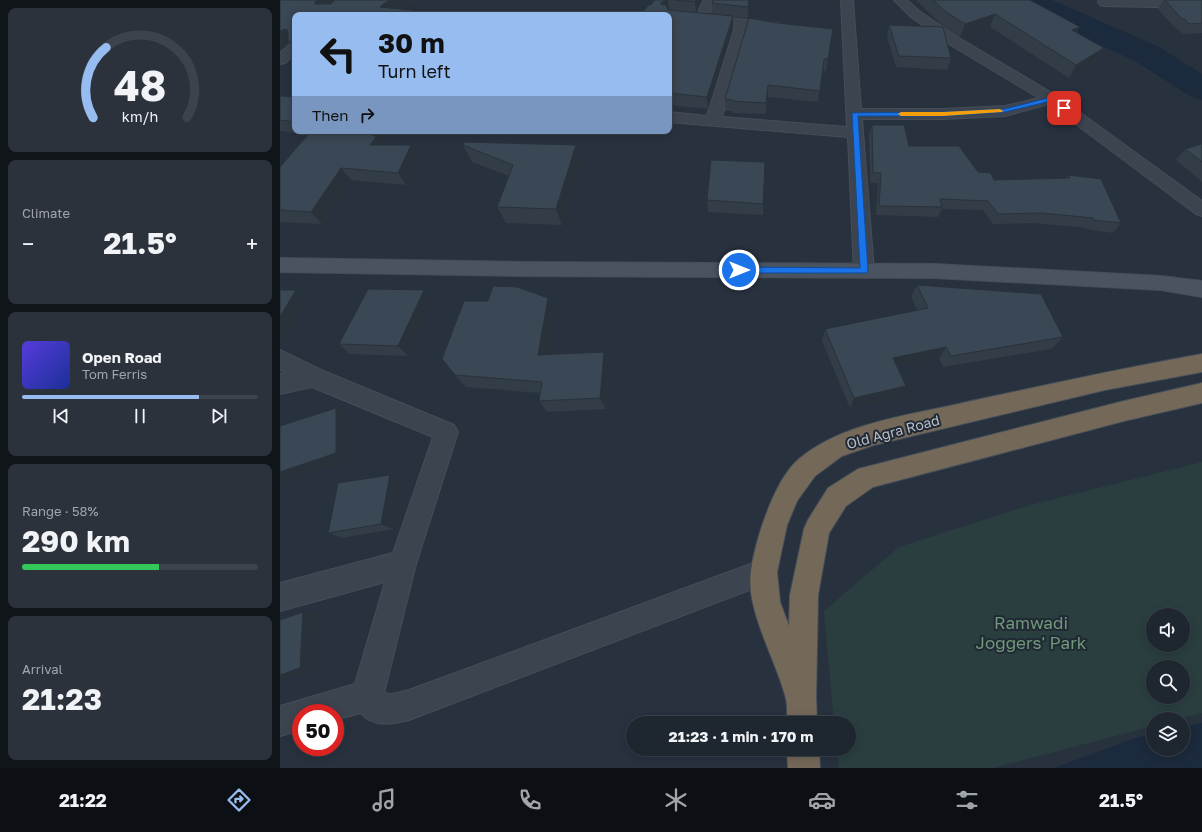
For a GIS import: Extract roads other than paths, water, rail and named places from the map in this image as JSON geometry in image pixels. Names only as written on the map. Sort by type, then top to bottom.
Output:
[{"type":"highway","name":"Old Agra Road","points":[[801,710],[766,602],[764,572],[774,525],[788,493],[806,468],[834,448],[882,432],[1105,381],[1202,363]]},
{"type":"highway","name":"Old Agra Road","points":[[801,710],[804,595],[817,529],[837,497],[867,477],[1124,411],[1202,393]]},
{"type":"highway","points":[[803,756],[804,768]]},
{"type":"main road","points":[[280,265],[520,269],[934,271],[1161,283],[1202,289]]},
{"type":"street","points":[[702,19],[709,0]]},
{"type":"street","points":[[847,0],[841,32],[855,114],[864,271]]},
{"type":"street","points":[[900,0],[915,14],[954,41],[1052,99],[1202,210]]},
{"type":"street","points":[[1104,2],[1202,4]]},
{"type":"street","points":[[672,16],[788,28]]},
{"type":"street","points":[[713,121],[742,24]]},
{"type":"street","points":[[280,60],[292,50]]},
{"type":"street","points":[[855,114],[943,114],[1005,111],[1052,99]]},
{"type":"street","points":[[672,117],[855,133]]},
{"type":"street","points":[[280,359],[313,377],[446,432],[403,564],[366,696]]},
{"type":"street","points":[[280,384],[313,377]]},
{"type":"street","points":[[280,597],[403,564]]},
{"type":"street","points":[[366,696],[376,708],[392,709],[409,705],[764,572]]},
{"type":"street","points":[[338,704],[366,696]]},
{"type":"street","points":[[280,721],[292,718]]},
{"type":"water","points":[[1202,723],[1202,768],[1054,768],[1146,735],[1146,756],[1190,756],[1190,726]]},
{"type":"waterway","points":[[1027,0],[1147,54],[1202,89]]},
{"type":"park label","name":"Ramwadi Joggers' Park","points":[[1031,633]]}]
